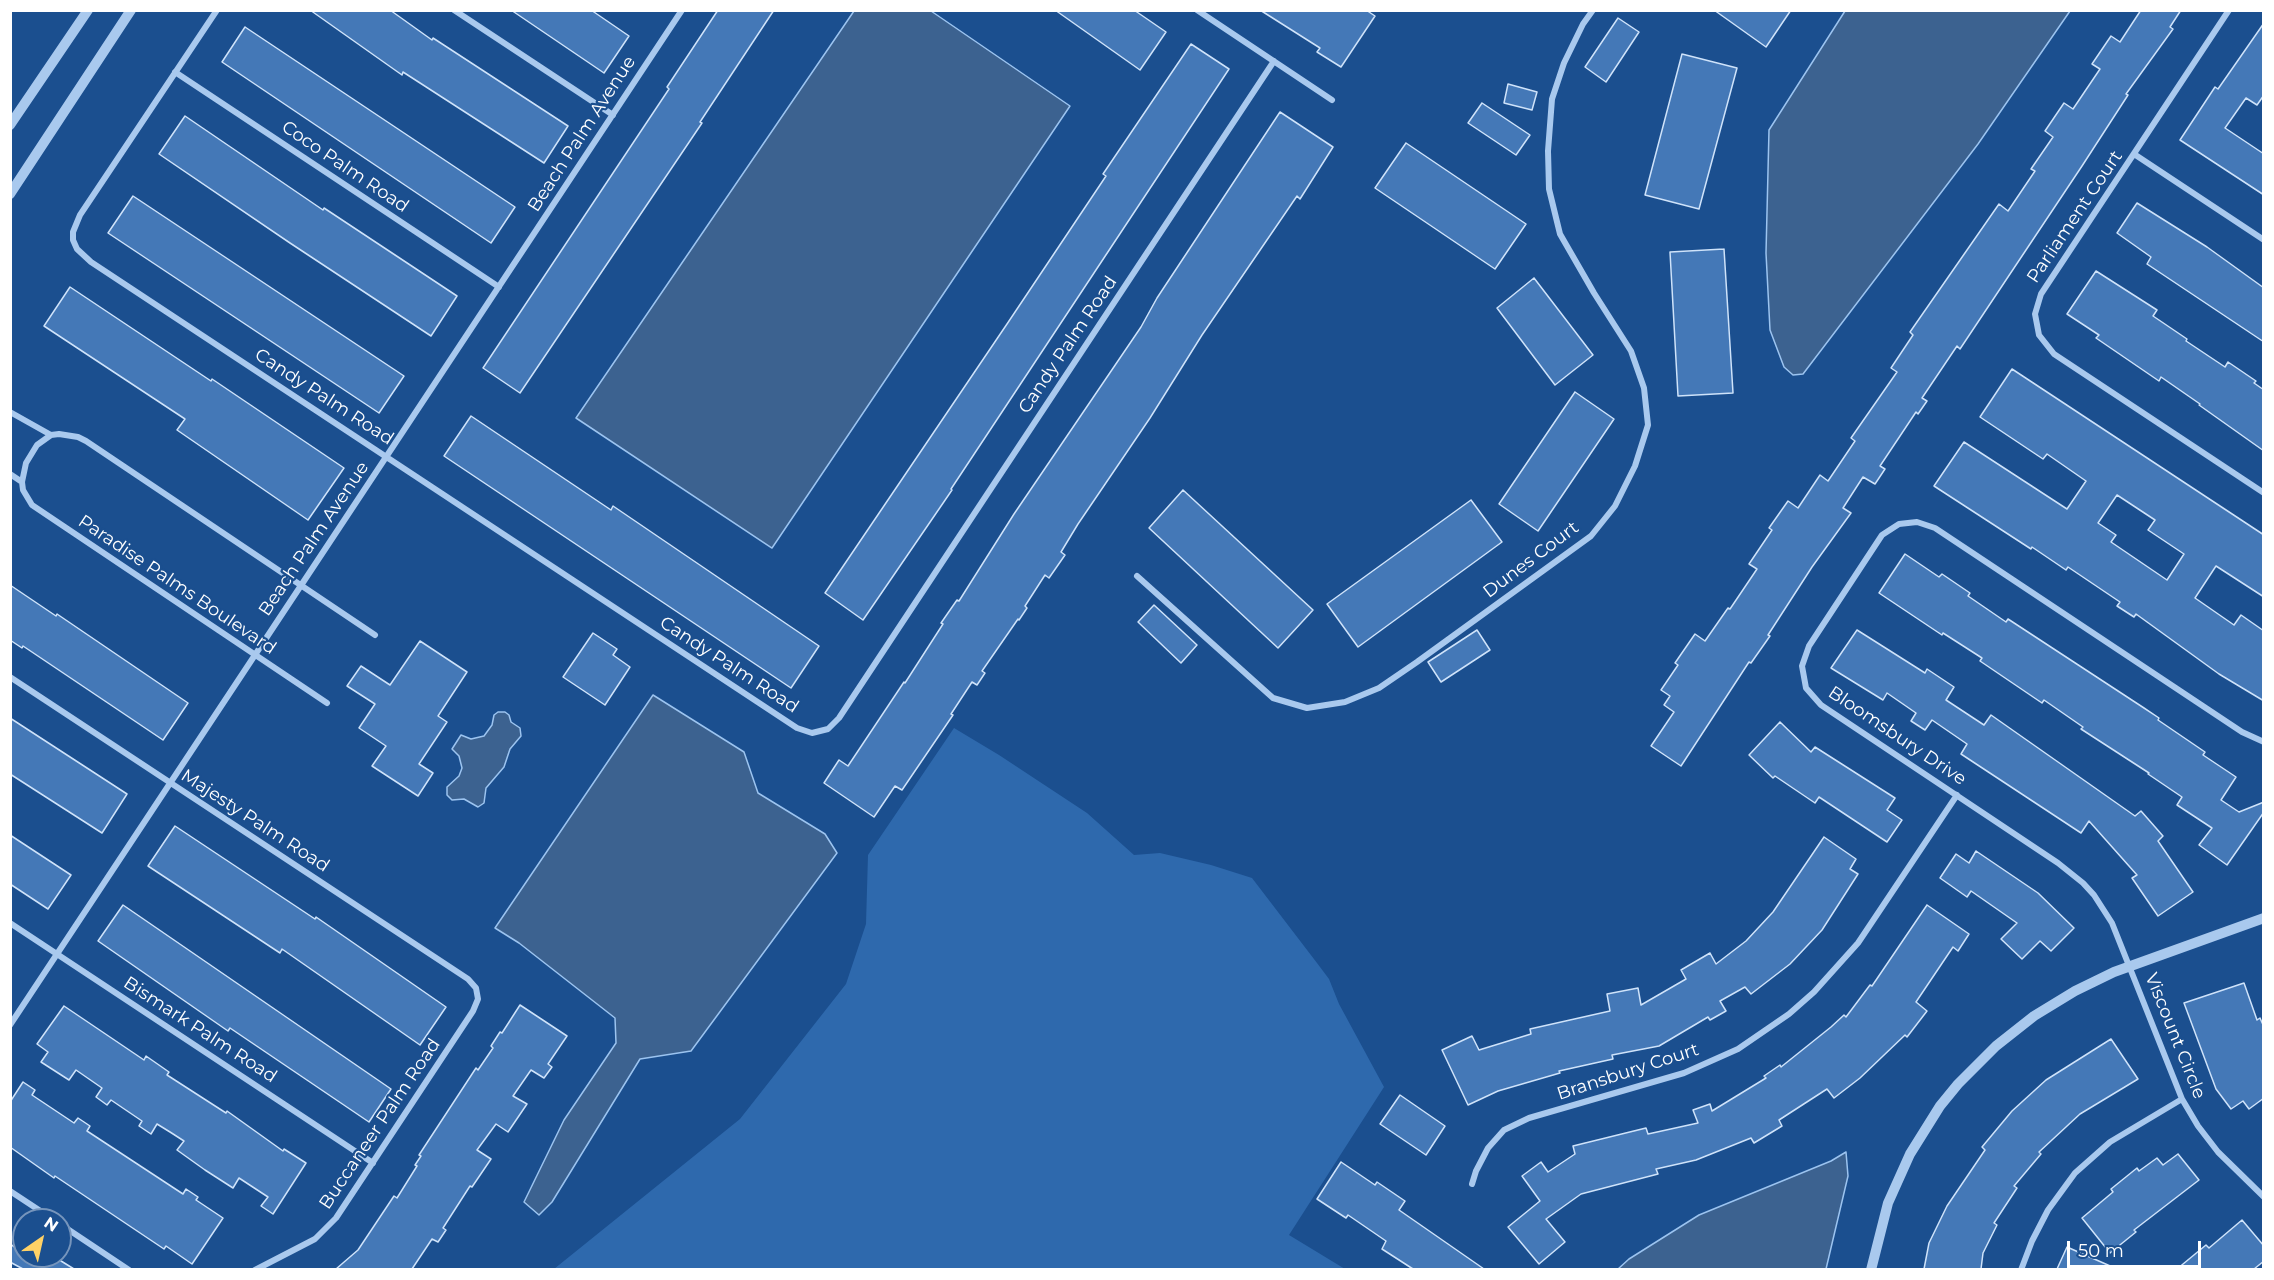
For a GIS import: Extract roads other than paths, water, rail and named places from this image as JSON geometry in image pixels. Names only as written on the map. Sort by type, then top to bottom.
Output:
[{"type":"street","points":[[10,126],[88,10]]},
{"type":"street","points":[[10,195],[131,10]]},
{"type":"street","points":[[175,72],[217,10]]},
{"type":"street","points":[[454,10],[612,115]]},
{"type":"street","name":"Beach Palm Avenue","points":[[10,1025],[682,10]]},
{"type":"street","points":[[1197,10],[1332,100]]},
{"type":"street","name":"Dunes Court","points":[[1137,576],[1273,698],[1308,708],[1345,702],[1379,688],[1417,663],[1591,536],[1615,506],[1635,466],[1648,424],[1644,388],[1631,351],[1560,234],[1549,189],[1548,151],[1552,99],[1564,63],[1583,24],[1593,10]]},
{"type":"street","name":"Parliament Court","points":[[2229,10],[2041,294],[2035,314],[2039,336],[2054,354],[2264,493]]},
{"type":"street","name":"Candy Palm Road","points":[[175,72],[80,215],[74,232],[77,249],[92,262],[797,728],[812,733],[828,729],[839,718],[1274,61]]},
{"type":"street","name":"Coco Palm Road","points":[[175,72],[499,287]]},
{"type":"street","points":[[2134,154],[2264,240]]},
{"type":"street","points":[[10,411],[51,435],[68,435],[86,441],[375,635]]},
{"type":"street","points":[[22,482],[26,463],[38,445],[51,435]]},
{"type":"street","name":"Paradise Palms Boulevard","points":[[10,474],[22,482],[26,498],[39,511],[327,703]]},
{"type":"street","name":"Bloomsbury Drive","points":[[2130,967],[2105,909],[2083,883],[2058,863],[1812,697],[1803,677],[1802,666],[1809,646],[1876,543],[1890,529],[1908,522],[1917,522],[1935,528],[2242,732],[2264,742]]},
{"type":"street","name":"Majesty Palm Road","points":[[10,677],[468,979],[478,994]]},
{"type":"street","name":"Bransbury Court","points":[[1472,1184],[1488,1148],[1504,1130],[1516,1123],[1684,1073],[1738,1049],[1789,1014],[1829,976],[1858,943],[1957,795]]},
{"type":"street","points":[[1871,1269],[1880,1229],[1898,1177],[1924,1130],[1958,1084],[1996,1046],[2034,1016],[2075,991],[2130,967],[2264,918]]},
{"type":"street","name":"Bismark Palm Road","points":[[10,923],[373,1163]]},
{"type":"street","name":"Viscount Circle","points":[[2130,967],[2182,1099],[2198,1126],[2218,1152],[2264,1197]]},
{"type":"street","name":"Buccaneer Palm Road","points":[[255,1269],[315,1239],[330,1226],[473,1011],[478,994]]},
{"type":"street","points":[[2021,1269],[2043,1218],[2075,1173],[2110,1142],[2182,1099]]},
{"type":"street","points":[[10,1191],[36,1208]]},
{"type":"street","points":[[72,1232],[124,1268]]}]
